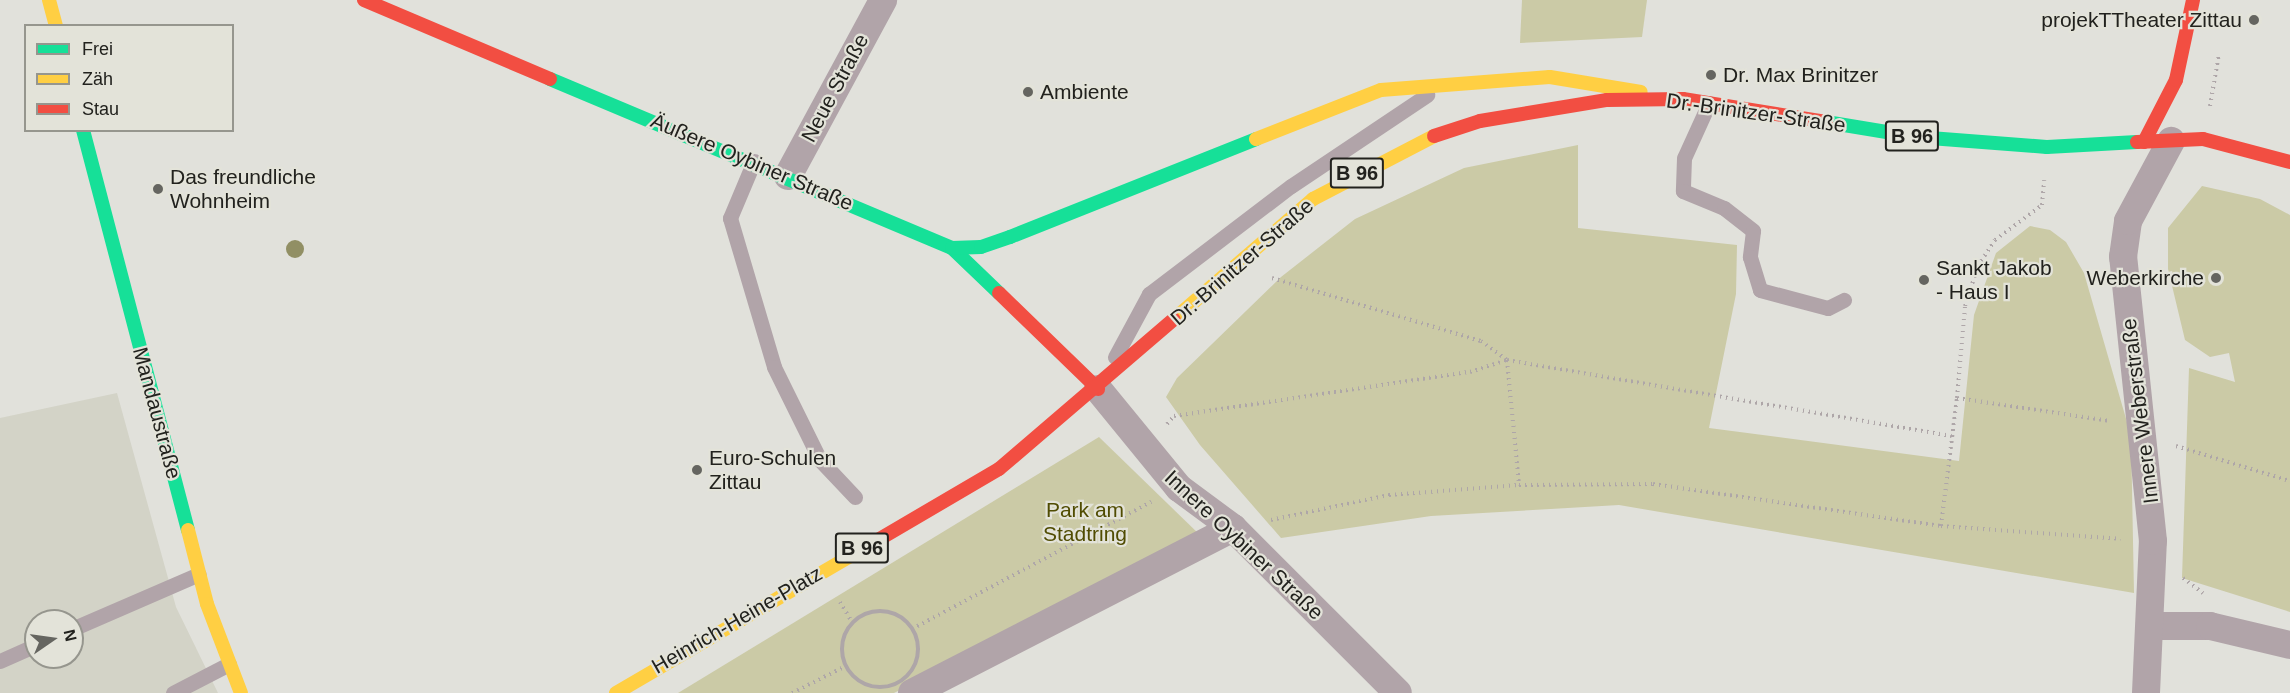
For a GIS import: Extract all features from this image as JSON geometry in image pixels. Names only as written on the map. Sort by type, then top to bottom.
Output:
[{"type":"main road","points":[[49,0],[55,24]]},
{"type":"main road","name":"Äußere Oybiner Straße","points":[[364,0],[754,161],[952,248],[1098,389]]},
{"type":"main road","points":[[2157,141],[2176,80],[2193,0]]},
{"type":"main road","points":[[952,248],[981,247],[1010,237],[1333,104],[1381,90],[1454,82],[1550,77],[1683,99]]},
{"type":"main road","name":"Dr.-Brinitzer-Straße","points":[[1098,389],[1313,199],[1425,139],[1545,108],[1683,99],[1917,137],[2047,147],[2157,141]]},
{"type":"main road","name":"Mandaustraße","points":[[84,132],[199,574],[241,693]]},
{"type":"main road","name":"B 96","points":[[2157,141],[2203,139],[2290,162]]},
{"type":"main road","name":"Heinrich-Heine-Platz","points":[[616,693],[999,469],[1098,389]]},
{"type":"street","name":"Neue Straße","points":[[788,176],[883,0]]},
{"type":"street","name":"Innere Weberstraße","points":[[2146,693],[2152,626],[2153,541],[2146,437],[2129,331],[2124,237],[2157,141]]},
{"type":"street","name":"Innere Oybiner Straße","points":[[1098,389],[1143,447],[1179,488],[1233,528],[1398,693]]},
{"type":"street","points":[[912,693],[1233,528]]},
{"type":"street","points":[[2152,626],[2210,626],[2290,645]]},
{"type":"lane","points":[[1098,389],[1149,294],[1390,115],[1454,82]]},
{"type":"lane","points":[[1709,103],[1684,159],[1683,191],[1724,208],[1753,231],[1750,256],[1761,290],[1828,308],[1844,300]]},
{"type":"lane","points":[[754,161],[730,218],[767,344],[820,460],[855,497]]},
{"type":"lane","points":[[84,624],[199,574]]},
{"type":"lane","points":[[0,661],[24,650]]},
{"type":"lane","points":[[173,693],[229,664]]},
{"type":"path","points":[[2209,110],[2217,68]]},
{"type":"path","points":[[1941,526],[1957,398],[1965,306],[1978,266],[1995,240],[2042,205],[2047,147]]},
{"type":"path","points":[[1234,267],[1481,341],[1507,360],[1952,436]]},
{"type":"path","points":[[1143,447],[1174,416],[1470,372],[1507,360]]},
{"type":"path","points":[[1507,360],[1519,484]]},
{"type":"path","points":[[1957,398],[2097,416],[2146,437],[2290,481]]},
{"type":"path","points":[[1233,528],[1389,495],[1519,484],[1653,484],[1941,526],[2153,541],[2192,589],[2213,596]]},
{"type":"path","points":[[912,630],[1179,488]]},
{"type":"path","points":[[895,614],[912,630],[917,641],[914,666],[896,684],[873,686],[846,666],[842,643],[861,615],[895,614]]},
{"type":"path","points":[[792,693],[846,666]]},
{"type":"shaded area","points":[[117,393],[176,607],[218,693],[0,693],[0,418]]},
{"type":"green space","points":[[1522,0],[1647,0],[1642,37],[1520,43]]},
{"type":"green space","points":[[1578,145],[1578,228],[1737,245],[1736,294],[1709,428],[1959,461],[1974,315],[1996,253],[2030,226],[2050,230],[2066,242],[2084,273],[2131,436],[2134,593],[1619,505],[1431,516],[1281,538],[1200,445],[1166,397],[1177,378],[1281,277],[1355,219],[1464,168]]},
{"type":"green space","points":[[2202,186],[2260,199],[2290,215],[2290,612],[2182,578],[2189,368],[2235,382],[2229,353],[2210,357],[2185,340],[2168,269],[2168,228]]},
{"type":"green space","name":"Park am Stadtring","points":[[1099,437],[1202,537],[894,693],[678,693]]},
{"type":"traffic: fast","points":[[550,79],[952,248],[999,293]]},
{"type":"traffic: fast","points":[[1826,122],[1917,137],[2047,147],[2137,142]]},
{"type":"traffic: fast","points":[[84,132],[188,530]]},
{"type":"traffic: fast","points":[[952,248],[981,247],[1010,237],[1256,139]]},
{"type":"traffic: slow","points":[[49,0],[55,24]]},
{"type":"traffic: slow","points":[[1256,139],[1381,90],[1550,77],[1641,92]]},
{"type":"traffic: slow","points":[[1174,319],[1313,199],[1434,136]]},
{"type":"traffic: slow","points":[[188,530],[207,604],[241,693]]},
{"type":"traffic: slow","points":[[616,693],[854,554]]},
{"type":"traffic: jam","points":[[364,0],[550,79]]},
{"type":"traffic: jam","points":[[2144,142],[2176,80],[2193,0]]},
{"type":"traffic: jam","points":[[1434,136],[1480,121],[1607,100],[1683,99],[1826,122]]},
{"type":"traffic: jam","points":[[2137,142],[2203,139],[2290,162]]},
{"type":"traffic: jam","points":[[999,293],[1098,389]]},
{"type":"traffic: jam","points":[[854,554],[999,469],[1174,319]]},
{"type":"place","name":"projekTTheater Zittau","points":[[2254,20]]},
{"type":"place","name":"Dr. Max Brinitzer","points":[[1711,75]]},
{"type":"place","name":"Ambiente","points":[[1028,92]]},
{"type":"place","name":"Das freundliche Wohnheim","points":[[158,189]]},
{"type":"place","name":"Weberkirche","points":[[2216,278]]},
{"type":"place","name":"Sankt Jakob - Haus I","points":[[1924,280]]},
{"type":"place","name":"Euro-Schulen Zittau","points":[[697,470]]}]
